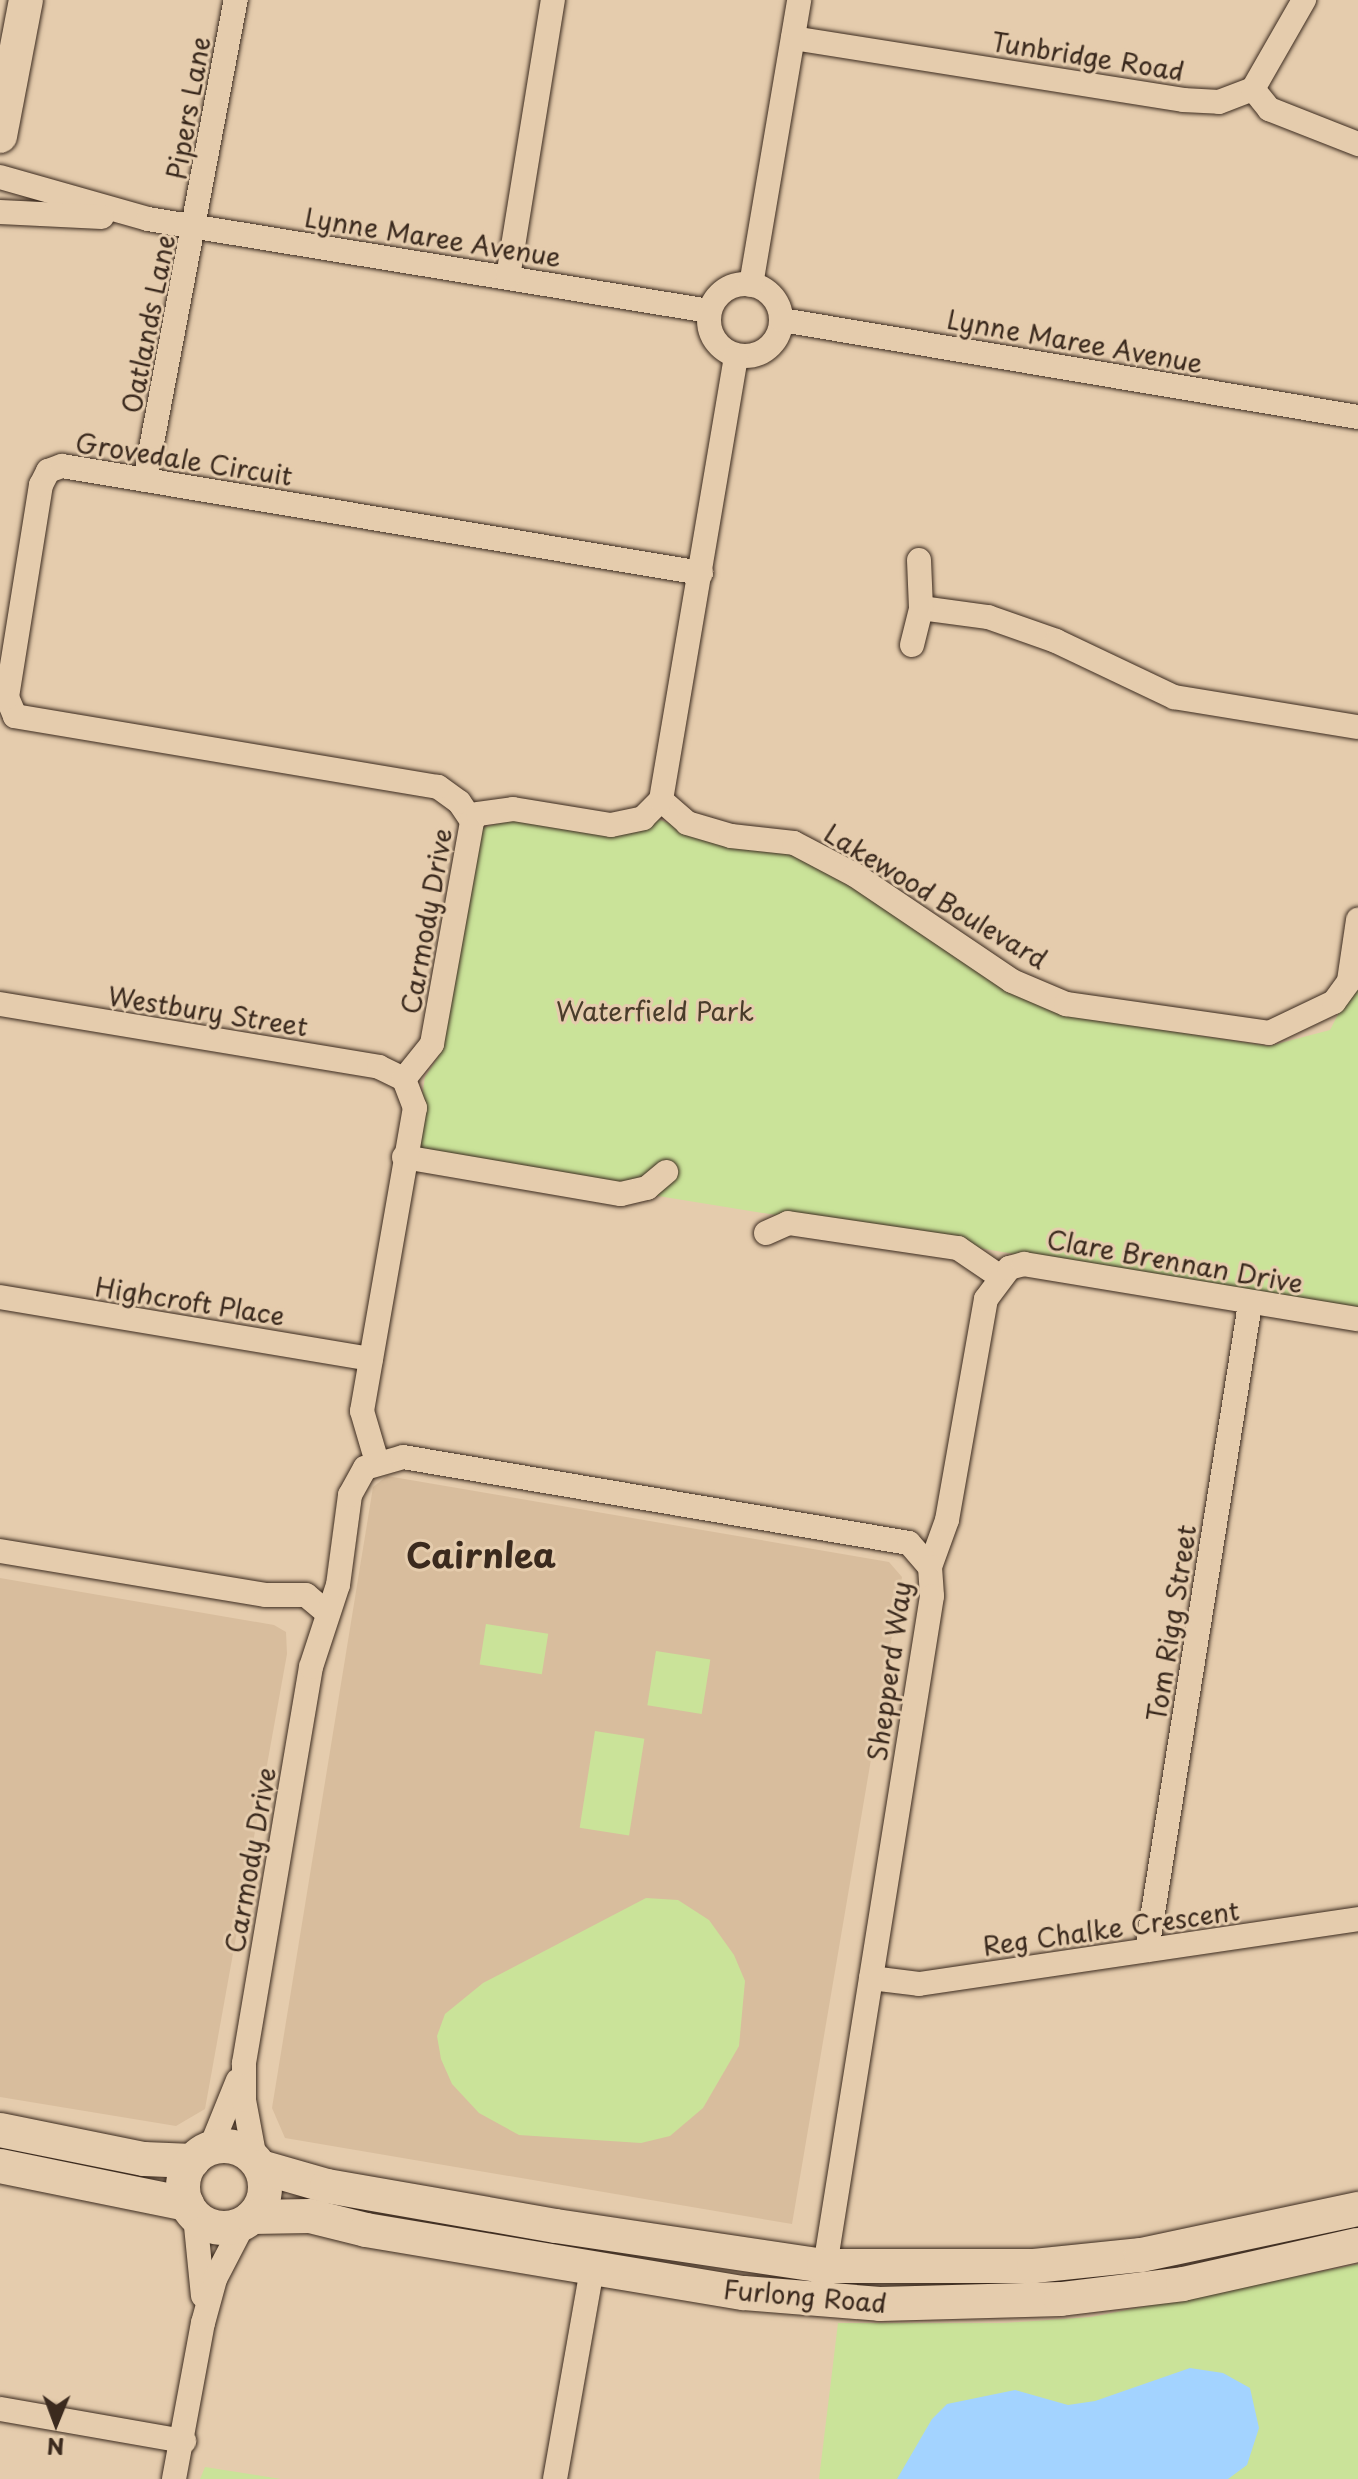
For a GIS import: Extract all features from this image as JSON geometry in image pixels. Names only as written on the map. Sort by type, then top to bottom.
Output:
[{"type":"main road","points":[[0,136],[26,0]]},
{"type":"main road","points":[[0,2130],[144,2159],[201,2155],[234,2147],[258,2163],[265,2194],[248,2220],[218,2228],[191,2210],[0,2166]]},
{"type":"main road","points":[[191,2210],[184,2181],[201,2155]]},
{"type":"main road","name":"Furlong Road","points":[[258,2163],[327,2186],[543,2224],[824,2266],[1034,2266],[1141,2255],[1358,2209]]},
{"type":"main road","name":"Furlong Road","points":[[248,2220],[310,2216],[592,2269],[820,2301],[970,2304],[1061,2299],[1183,2284],[1358,2245]]},
{"type":"street","name":"Pipers Lane","points":[[196,227],[236,0]]},
{"type":"street","points":[[508,277],[553,0]]},
{"type":"street","points":[[751,285],[799,0]]},
{"type":"street","points":[[1304,0],[1253,89],[1269,109],[1358,144]]},
{"type":"street","name":"Tunbridge Road","points":[[793,38],[1183,100],[1219,102],[1253,89]]},
{"type":"street","name":"Lynne Maree Avenue","points":[[0,177],[148,219],[709,311]]},
{"type":"street","name":"Lynne Maree Avenue","points":[[0,212],[148,219]]},
{"type":"street","name":"Oatlands Lane","points":[[145,480],[196,227]]},
{"type":"street","points":[[751,285],[773,297],[782,320],[773,344],[763,352],[736,356],[716,342],[709,311],[728,288],[751,285]]},
{"type":"street","name":"Lynne Maree Avenue","points":[[782,320],[1358,417]]},
{"type":"street","points":[[661,800],[736,356]]},
{"type":"street","name":"Grovedale Circuit","points":[[472,821],[459,802],[438,787],[15,716],[7,697],[41,485],[48,471],[62,466],[701,573]]},
{"type":"street","points":[[912,645],[921,608],[919,560]]},
{"type":"street","points":[[921,608],[988,617],[1029,631],[1174,697],[1358,727]]},
{"type":"street","name":"Carmody Drive","points":[[404,1079],[432,1044],[472,821],[478,814],[513,809],[611,825],[643,818],[661,800]]},
{"type":"street","name":"Lakewood Boulevard","points":[[661,800],[687,823],[731,836],[794,843],[855,875],[1012,981],[1066,1004],[1269,1033],[1334,1002],[1349,981],[1358,920]]},
{"type":"street","name":"Westbury Street","points":[[0,1004],[379,1067],[404,1079]]},
{"type":"street","points":[[0,1551],[266,1595],[316,1607],[340,1556],[350,1495],[365,1468],[377,1462],[362,1411],[415,1108],[404,1079]]},
{"type":"street","points":[[404,1157],[621,1194],[647,1188],[666,1172]]},
{"type":"street","points":[[766,1233],[788,1223],[958,1248],[999,1276],[986,1299],[947,1520],[930,1567]]},
{"type":"street","name":"Clare Brennan Drive","points":[[999,1276],[1024,1264],[1211,1292],[1250,1304],[1358,1319]]},
{"type":"street","name":"Highcroft Place","points":[[0,1297],[371,1359]]},
{"type":"street","name":"Tom Rigg Street","points":[[1147,1950],[1250,1304]]},
{"type":"street","name":"Shepperd Way","points":[[377,1462],[403,1457],[909,1543],[930,1567],[932,1596],[820,2301]]},
{"type":"street","name":"Carmody Drive","points":[[258,2163],[244,2100],[244,2063],[311,1667],[316,1607]]},
{"type":"street","name":"Reg Chalke Crescent","points":[[871,1978],[919,1984],[1358,1919]]},
{"type":"street","name":"Carmody Drive","points":[[201,2155],[244,2063]]},
{"type":"street","points":[[191,2210],[204,2275],[203,2323]]},
{"type":"street","points":[[174,2479],[184,2441],[203,2323],[215,2279],[248,2220]]},
{"type":"street","points":[[555,2479],[592,2269]]},
{"type":"street","points":[[0,2409],[184,2441]]},
{"type":"shaded area","points":[[387,1476],[889,1562],[902,1577],[792,2224],[285,2138],[272,2108],[373,1487]]},
{"type":"shaded area","points":[[0,1578],[274,1625],[286,1632],[287,1654],[205,2109],[176,2126],[0,2097]]},
{"type":"green space","name":"Waterfield Park","points":[[657,819],[732,845],[789,850],[1064,1015],[1269,1046],[1330,1030],[1358,976],[1358,1310],[413,1156],[425,1077],[440,1054],[475,838],[482,828],[510,820]]},
{"type":"green space","points":[[486,1624],[548,1634],[542,1674],[480,1664]]},
{"type":"green space","points":[[656,1651],[710,1660],[702,1714],[647,1705]]},
{"type":"green space","points":[[595,1731],[644,1739],[629,1836],[580,1828]]},
{"type":"green space","points":[[646,1898],[678,1900],[709,1920],[734,1955],[745,1981],[739,2046],[703,2108],[670,2136],[641,2143],[519,2135],[479,2113],[452,2084],[441,2059],[437,2036],[445,2014],[483,1983]]},
{"type":"green space","points":[[1358,2264],[1358,2479],[819,2479],[838,2323],[1004,2323],[1091,2317]]},
{"type":"green space","points":[[205,2467],[281,2479],[200,2479]]},
{"type":"water","points":[[1190,2368],[1223,2373],[1250,2388],[1259,2428],[1247,2465],[1228,2479],[897,2479],[932,2419],[947,2404],[1015,2390],[1068,2405],[1095,2401]]},
{"type":"district","name":"Cairnlea","points":[[481,1555]]}]
